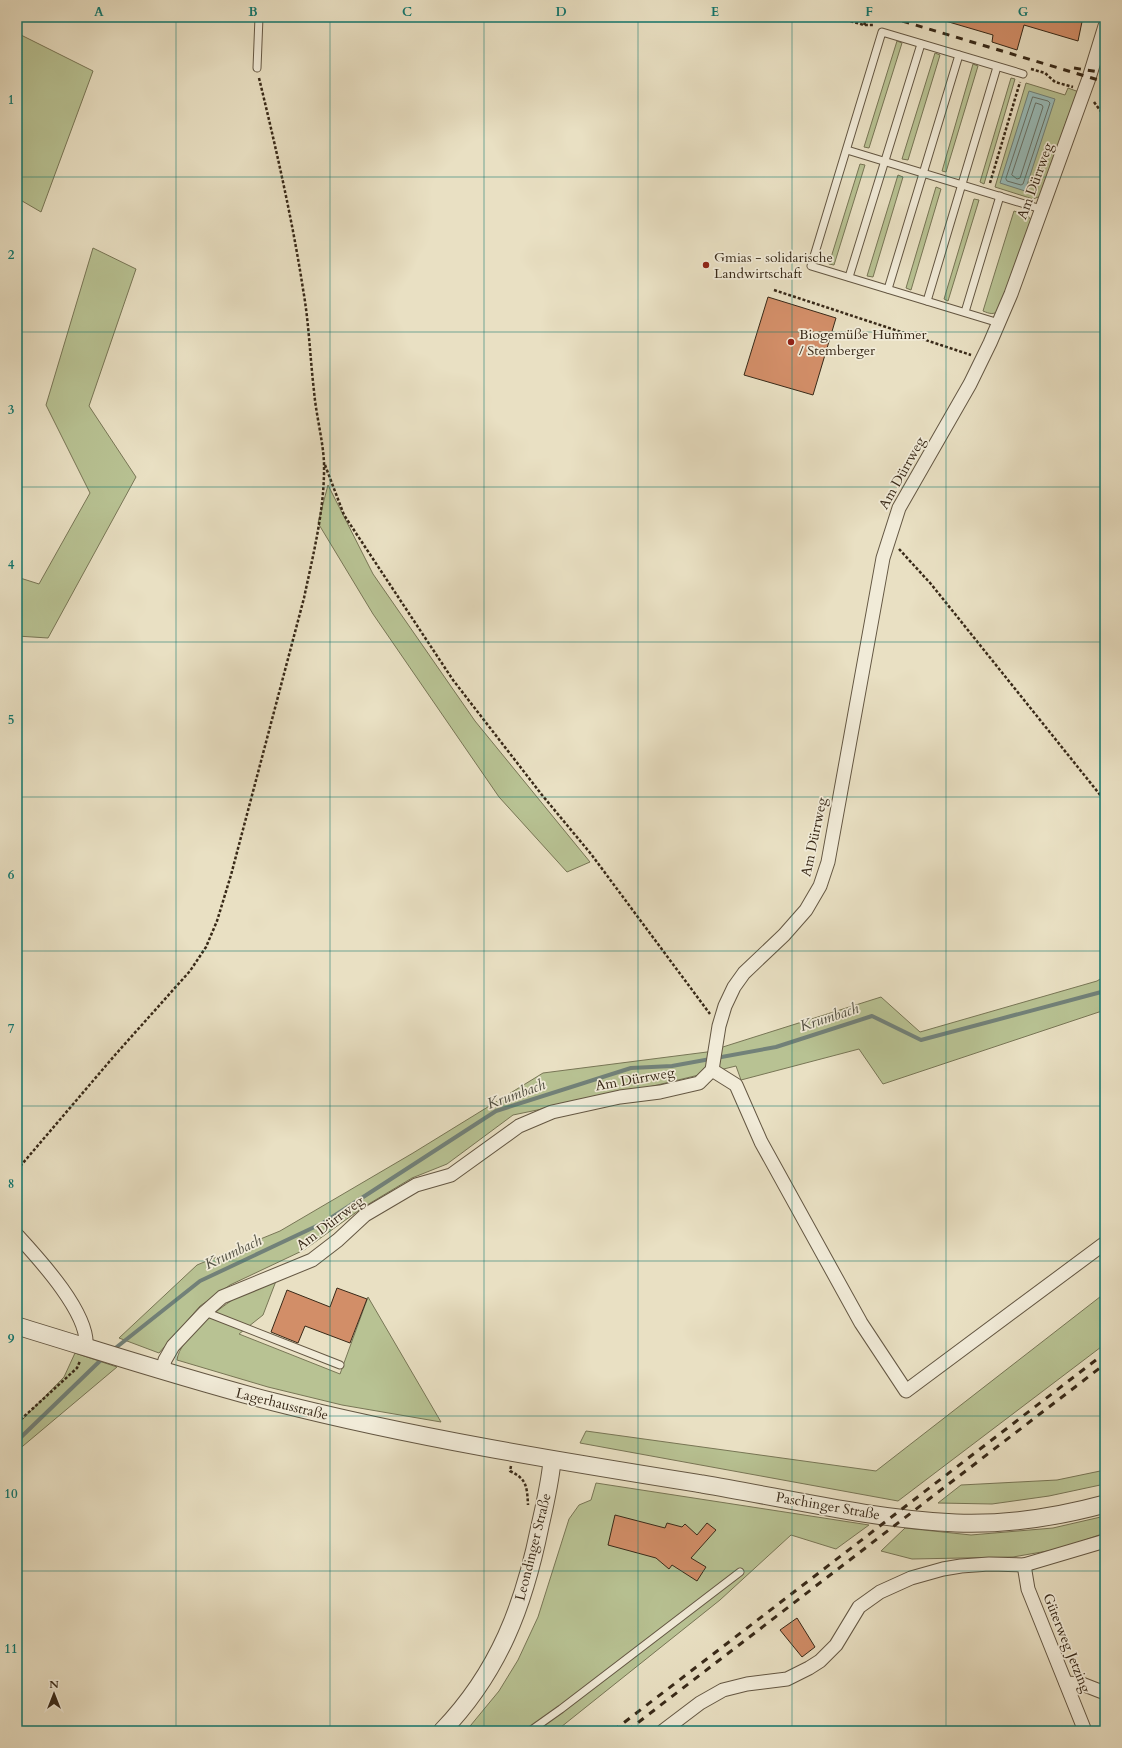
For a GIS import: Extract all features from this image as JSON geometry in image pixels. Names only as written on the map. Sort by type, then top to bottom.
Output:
[{"type":"street","name":"Am Dürrweg","points":[[162,1371],[165,1360],[173,1346],[205,1312],[222,1297],[312,1260],[338,1240],[365,1216],[416,1185],[451,1175],[519,1126],[552,1112],[620,1097],[660,1092],[699,1083],[712,1070],[719,1026],[725,1006],[734,987],[744,974],[784,935],[806,910],[820,886],[832,841],[888,537],[899,508],[951,419],[983,359],[999,324],[1089,78],[1105,26]]},
{"type":"street","points":[[712,1070],[736,1085],[761,1142],[861,1323],[906,1391],[1105,1243]]},
{"type":"street","points":[[17,1234],[44,1264],[64,1293],[87,1334],[86,1347]]},
{"type":"street","name":"Lagerhausstraße","points":[[17,1326],[162,1371],[240,1393],[335,1417],[552,1461]]},
{"type":"street","name":"Paschinger Straße","points":[[552,1461],[919,1520],[958,1523],[1023,1520],[1105,1504]]},
{"type":"street","name":"Leondinger Straße","points":[[442,1731],[468,1702],[486,1675],[504,1644],[517,1613],[531,1570],[552,1461]]},
{"type":"street","points":[[663,1731],[706,1699],[723,1690],[747,1684],[787,1679],[809,1668],[820,1661],[836,1645],[859,1607],[868,1599],[911,1578],[943,1569],[989,1564],[1024,1565],[1105,1541]]},
{"type":"street","name":"Güterweg Jetzing","points":[[1024,1565],[1028,1589],[1085,1731]]},
{"type":"street","points":[[1066,1683],[1082,1684],[1105,1693]]},
{"type":"lane","points":[[257,68],[259,17]]},
{"type":"lane","points":[[999,324],[965,312],[811,266],[882,32],[1023,74]]},
{"type":"lane","points":[[849,277],[921,44]]},
{"type":"lane","points":[[888,289],[959,55]]},
{"type":"lane","points":[[927,301],[997,67]]},
{"type":"lane","points":[[846,150],[1041,209]]},
{"type":"lane","points":[[965,312],[1000,196]]},
{"type":"lane","points":[[205,1312],[340,1365]]},
{"type":"lane","points":[[530,1731],[740,1572]]},
{"type":"path","points":[[861,17],[867,18],[864,25]]},
{"type":"path","points":[[257,68],[280,168],[298,258],[308,325],[317,419],[324,462],[344,515],[453,680],[542,795],[591,854],[719,1026]]},
{"type":"path","points":[[987,192],[1023,74]]},
{"type":"path","points":[[774,290],[983,359]]},
{"type":"path","points":[[17,1170],[115,1055],[190,971],[206,947],[214,928],[230,875],[304,598],[314,552],[322,494],[324,462]]},
{"type":"path","points":[[888,537],[931,584],[1105,801]]},
{"type":"path","points":[[17,1423],[77,1368],[86,1347]]},
{"type":"path","points":[[513,1454],[510,1470],[520,1476],[527,1487],[528,1510]]},
{"type":"green space","points":[[17,33],[93,71],[41,212],[17,198]]},
{"type":"green space","points":[[897,41],[902,43],[869,148],[864,147]]},
{"type":"green space","points":[[935,53],[940,55],[908,160],[902,159]]},
{"type":"green space","points":[[973,64],[978,66],[946,172],[942,171]]},
{"type":"green space","points":[[1011,78],[1015,79],[984,184],[980,182]]},
{"type":"green space","points":[[1026,83],[1065,95],[1068,88],[1079,92],[1067,119],[1045,187],[1041,196],[1033,199],[995,187]]},
{"type":"green space","points":[[860,164],[865,165],[834,265],[829,264]]},
{"type":"green space","points":[[898,175],[903,177],[873,277],[867,276]]},
{"type":"green space","points":[[936,187],[941,189],[911,290],[906,288]]},
{"type":"green space","points":[[974,199],[979,200],[948,301],[944,299]]},
{"type":"green space","points":[[1014,211],[1028,216],[1031,220],[1000,310],[992,314],[983,311]]},
{"type":"green space","points":[[93,248],[136,269],[89,406],[136,477],[48,638],[17,636],[17,577],[39,584],[90,493],[46,405]]},
{"type":"green space","points":[[328,485],[373,574],[475,721],[590,862],[567,872],[499,797],[373,614],[318,523]]},
{"type":"green space","points":[[1105,976],[1105,1010],[883,1084],[859,1049],[741,1080],[736,1066],[649,1087],[513,1115],[447,1164],[412,1178],[362,1208],[304,1250],[230,1285],[200,1306],[159,1353],[119,1338],[197,1265],[280,1231],[413,1153],[543,1073],[707,1052],[881,997],[920,1032],[1097,981]]},
{"type":"green space","points":[[276,1281],[263,1315],[239,1334],[340,1374],[368,1297],[441,1422],[342,1405],[268,1387],[177,1360],[185,1343],[193,1333],[222,1307],[257,1287]]},
{"type":"green space","points":[[1105,1293],[1105,1344],[898,1501],[580,1443],[586,1431],[876,1471]]},
{"type":"green space","points":[[75,1353],[117,1367],[17,1451],[17,1425],[64,1377]]},
{"type":"green space","points":[[1105,1470],[1105,1484],[1049,1496],[992,1504],[938,1503],[961,1485],[1057,1480]]},
{"type":"green space","points":[[596,1483],[869,1525],[836,1549],[791,1535],[720,1600],[556,1731],[466,1731],[499,1691],[518,1660],[538,1617],[569,1519],[579,1505],[591,1500]]},
{"type":"green space","points":[[1105,1516],[1105,1533],[1059,1549],[1013,1557],[912,1559],[881,1551],[905,1528],[971,1535],[1053,1528]]},
{"type":"water","points":[[1029,91],[1055,99],[1025,191],[1000,183]]},
{"type":"building","points":[[943,17],[1083,17],[1078,41],[1024,25],[1017,50],[992,42],[993,35],[942,20]]},
{"type":"building","points":[[768,297],[836,318],[813,395],[744,375]]},
{"type":"building","points":[[337,1288],[367,1299],[350,1343],[305,1326],[298,1343],[271,1332],[287,1290],[330,1307]]},
{"type":"building","points":[[615,1515],[665,1528],[667,1523],[682,1527],[685,1524],[697,1535],[707,1523],[716,1530],[691,1558],[706,1567],[697,1581],[672,1565],[669,1569],[656,1558],[608,1545]]},
{"type":"building","points":[[797,1618],[815,1647],[802,1657],[780,1630]]},
{"type":"waterway","name":"Krumbach","points":[[113,1350],[200,1281],[323,1223],[496,1111],[631,1068],[672,1066],[776,1047],[872,1016],[921,1040],[1105,991]]},
{"type":"waterway","name":"Krumbach","points":[[17,1441],[103,1358]]},
{"type":"railway","points":[[889,17],[1105,82]]},
{"type":"railway","points":[[1074,68],[1105,73]]},
{"type":"railway","points":[[613,1731],[1105,1353]]},
{"type":"railway","points":[[627,1731],[1105,1364]]},
{"type":"place","name":"Gmias - solidarische Landwirtschaft","points":[[706,265]]},
{"type":"place","name":"Biogemüße Hummer / Stemberger","points":[[791,342]]}]
